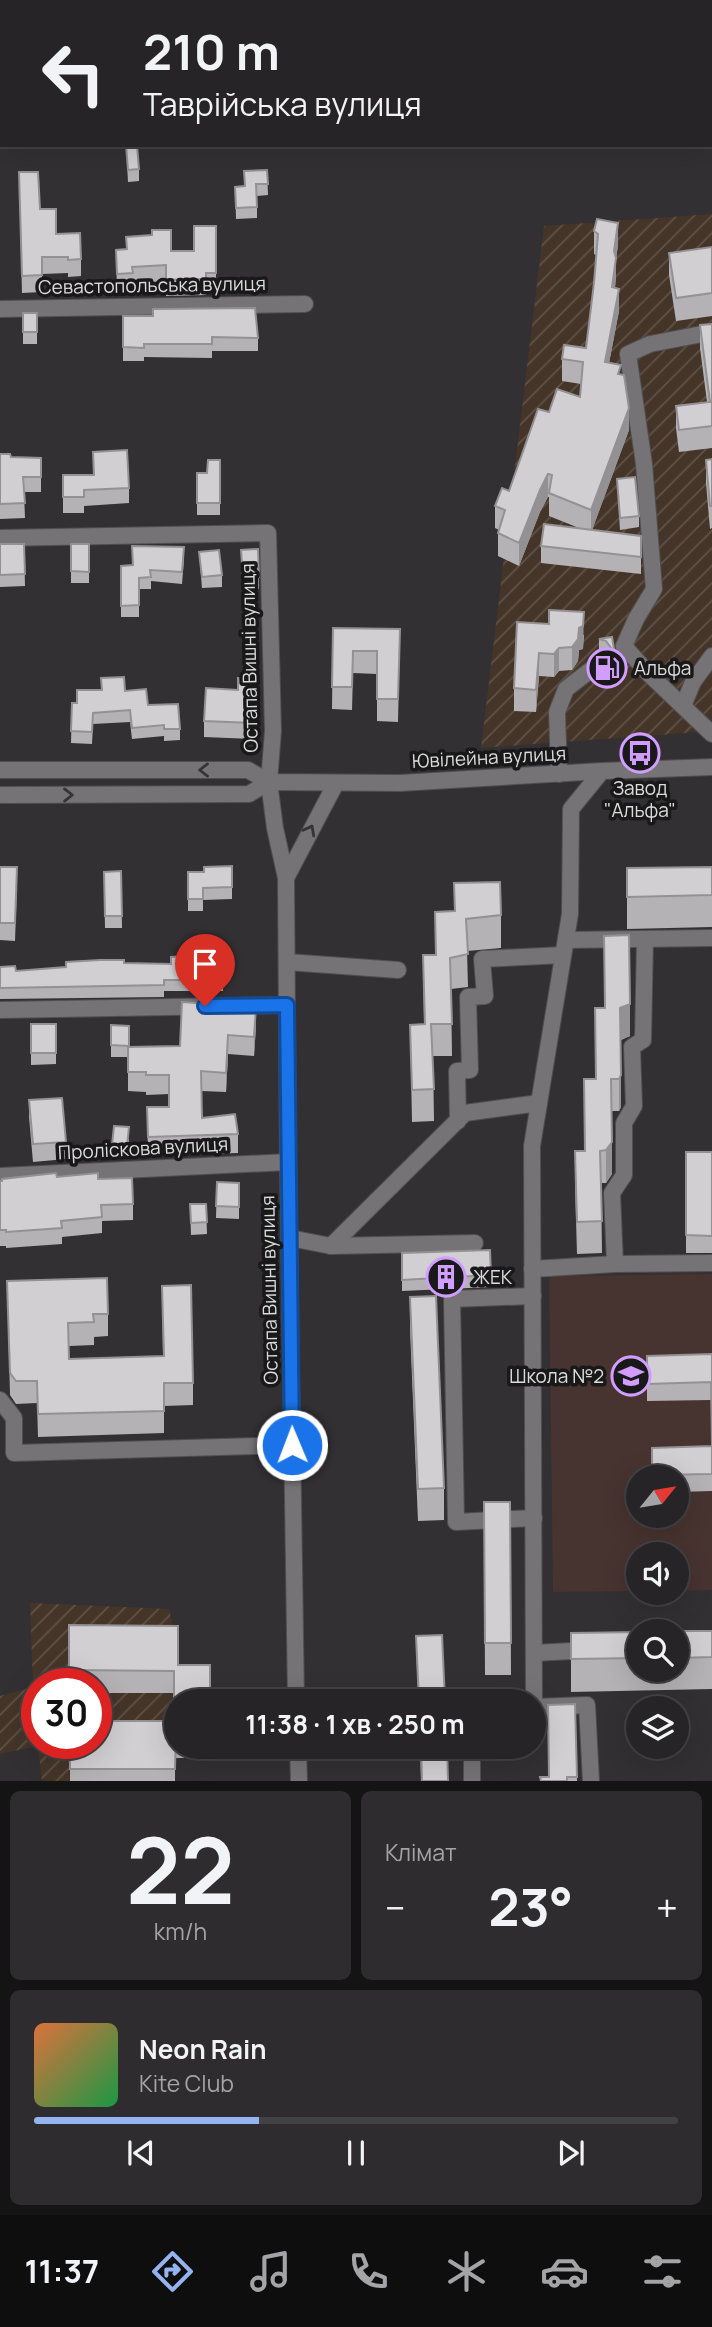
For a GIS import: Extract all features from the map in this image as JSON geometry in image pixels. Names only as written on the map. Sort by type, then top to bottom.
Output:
[{"type":"street","name":"Севастопольська вулиця","points":[[0,309],[305,304]]},
{"type":"street","points":[[559,774],[557,712],[566,689],[613,654],[654,589],[644,464],[628,354],[650,344],[712,332]]},
{"type":"street","name":"Остапа Вишні вулиця","points":[[0,538],[268,533],[273,731],[269,782],[275,828],[286,878],[296,1689]]},
{"type":"street","points":[[613,654],[648,673],[712,734]]},
{"type":"street","points":[[682,706],[693,682],[712,656]]},
{"type":"street","name":"Ювілейна вулиця","points":[[269,782],[452,782],[602,771],[712,767]]},
{"type":"street","points":[[0,770],[248,770],[269,782],[249,794],[0,796]]},
{"type":"street","points":[[534,1689],[532,1146],[570,914],[571,809],[602,771]]},
{"type":"street","points":[[286,878],[336,783]]},
{"type":"street","points":[[458,1121],[457,1071],[471,1070],[468,998],[485,996],[482,960],[565,947],[645,939],[712,938]]},
{"type":"street","points":[[615,1264],[612,1193],[624,1175],[624,1123],[634,1106],[632,1047],[643,1040],[645,939]]},
{"type":"street","points":[[287,962],[398,970]]},
{"type":"street","points":[[0,1010],[287,1005]]},
{"type":"street","points":[[331,1246],[465,1113],[539,1103]]},
{"type":"street","name":"Проліскова вулиця","points":[[0,1176],[288,1162]]},
{"type":"street","points":[[290,1238],[331,1246],[475,1243]]},
{"type":"street","points":[[533,1269],[615,1264],[712,1263]]},
{"type":"street","points":[[533,1296],[452,1299],[456,1522],[534,1518]]},
{"type":"street","points":[[0,1400],[14,1418],[14,1453],[292,1445]]},
{"type":"street","points":[[534,1653],[613,1649]]},
{"type":"street","points":[[546,1707],[587,1705],[592,1781]]},
{"type":"street","points":[[298,1759],[299,1781]]},
{"type":"street","points":[[472,1759],[472,1781]]},
{"type":"shaded area","points":[[712,214],[712,731],[481,748],[544,226]]},
{"type":"shaded area","name":"Школа №2","points":[[712,1274],[712,1590],[689,1591],[689,1542],[626,1542],[626,1591],[553,1592],[549,1276]]},
{"type":"shaded area","points":[[30,1603],[169,1609],[178,1648],[178,1687],[210,1688],[164,1689],[164,1759],[175,1759],[175,1781],[42,1781],[39,1759],[112,1759],[112,1668],[32,1668]]},
{"type":"shaded area","points":[[21,1690],[21,1750],[0,1754],[0,1696]]},
{"type":"building","points":[[126,147],[137,147],[139,169],[128,170]]},
{"type":"building","points":[[267,170],[268,184],[256,184],[257,207],[236,208],[235,187],[245,186],[244,171]]},
{"type":"building","points":[[19,172],[38,172],[40,209],[56,209],[56,234],[80,233],[81,259],[42,257],[42,275],[22,276]]},
{"type":"building","points":[[597,219],[618,223],[612,287],[619,289],[605,362],[621,365],[618,374],[624,375],[629,408],[591,510],[549,493],[552,475],[548,474],[519,543],[498,533],[505,510],[495,506],[502,488],[509,491],[538,409],[549,412],[557,389],[580,397],[583,362],[562,359],[564,345],[586,348],[594,283],[598,234],[594,231]]},
{"type":"building","points":[[194,226],[216,226],[216,273],[206,273],[206,279],[166,280],[166,265],[132,267],[133,273],[117,274],[116,250],[127,249],[126,237],[152,235],[152,230],[171,230],[171,251],[194,251]]},
{"type":"building","points":[[712,247],[712,293],[676,298],[669,253]]},
{"type":"building","points":[[255,308],[258,338],[212,337],[212,344],[144,344],[144,348],[123,347],[123,316],[153,316],[153,309]]},
{"type":"building","points":[[23,313],[37,313],[37,332],[23,332]]},
{"type":"building","points":[[712,324],[712,426],[679,430],[676,406],[710,402],[700,325]]},
{"type":"building","points":[[127,450],[129,488],[84,490],[84,497],[63,497],[63,475],[94,475],[93,452]]},
{"type":"building","points":[[0,454],[41,458],[41,477],[23,477],[25,503],[0,504]]},
{"type":"building","points":[[712,459],[712,506],[710,506],[706,460]]},
{"type":"building","points":[[208,460],[220,460],[220,503],[197,503],[197,473],[207,473]]},
{"type":"building","points":[[635,477],[639,516],[620,518],[617,479]]},
{"type":"building","points":[[544,524],[641,536],[641,557],[541,546]]},
{"type":"building","points":[[0,544],[24,544],[25,574],[0,575]]},
{"type":"building","points":[[71,544],[89,544],[89,572],[71,571]]},
{"type":"building","points":[[132,546],[184,547],[182,572],[150,570],[151,577],[139,578],[139,605],[121,606],[121,566],[133,565]]},
{"type":"building","points":[[258,549],[259,577],[243,578],[241,550]]},
{"type":"building","points":[[219,550],[222,575],[202,577],[199,552]]},
{"type":"building","points":[[549,610],[584,612],[578,639],[572,647],[559,648],[554,654],[539,653],[536,690],[514,688],[517,622],[549,624]]},
{"type":"building","points":[[333,628],[400,629],[398,699],[377,699],[377,651],[353,651],[352,687],[332,687]]},
{"type":"building","points":[[612,637],[616,662],[603,664],[610,655],[611,648],[606,641],[599,639]]},
{"type":"building","points":[[124,677],[125,691],[146,689],[148,705],[178,704],[180,729],[164,729],[164,725],[132,728],[130,710],[93,713],[92,732],[71,731],[72,703],[77,703],[77,690],[102,690],[101,678]]},
{"type":"building","points":[[238,678],[255,679],[253,723],[204,721],[206,688],[238,690]]},
{"type":"building","points":[[232,866],[232,887],[203,888],[203,899],[188,899],[188,872],[204,872],[204,867]]},
{"type":"building","points":[[0,867],[17,867],[15,923],[0,923]]},
{"type":"building","points":[[712,867],[712,895],[627,897],[627,868]]},
{"type":"building","points":[[121,871],[122,916],[105,916],[104,872]]},
{"type":"building","points":[[500,882],[501,915],[466,919],[468,954],[450,958],[452,1024],[431,1024],[434,1089],[412,1090],[410,1025],[425,1024],[423,955],[436,955],[435,912],[455,911],[454,883]]},
{"type":"building","points":[[629,935],[630,1004],[620,1008],[621,1075],[619,1079],[611,1079],[612,1142],[606,1150],[600,1151],[602,1221],[577,1222],[575,1151],[585,1151],[584,1079],[596,1079],[595,1008],[605,1008],[604,936]]},
{"type":"building","points":[[222,954],[223,980],[164,980],[164,985],[0,988],[0,967],[15,966],[16,971],[66,967],[66,962],[100,960],[171,964],[171,957]]},
{"type":"building","points":[[182,1002],[256,1007],[254,1037],[228,1035],[226,1073],[201,1071],[202,1118],[235,1114],[238,1134],[148,1137],[147,1107],[169,1107],[169,1075],[128,1072],[128,1047],[180,1046]]},
{"type":"building","points":[[31,1024],[56,1024],[56,1053],[31,1053]]},
{"type":"building","points":[[111,1025],[129,1026],[129,1046],[111,1045]]},
{"type":"building","points":[[62,1098],[66,1142],[33,1144],[29,1100]]},
{"type":"building","points":[[114,1126],[129,1127],[127,1146],[112,1145]]},
{"type":"building","points":[[686,1152],[712,1152],[712,1236],[686,1235]]},
{"type":"building","points":[[56,1173],[57,1177],[98,1173],[98,1179],[132,1178],[133,1204],[101,1205],[102,1217],[61,1221],[62,1228],[6,1232],[0,1230],[0,1181]]},
{"type":"building","points":[[217,1182],[239,1183],[239,1207],[216,1206]]},
{"type":"building","points":[[190,1204],[206,1204],[207,1222],[191,1223]]},
{"type":"building","points":[[490,1250],[491,1275],[402,1280],[402,1253]]},
{"type":"building","points":[[107,1278],[108,1314],[93,1314],[94,1322],[68,1323],[69,1359],[164,1356],[162,1286],[191,1285],[193,1383],[164,1383],[164,1411],[38,1414],[37,1381],[16,1381],[10,1373],[7,1281]]},
{"type":"building","points":[[436,1296],[444,1488],[418,1489],[410,1297]]},
{"type":"building","points":[[712,1354],[712,1446],[711,1382],[647,1384],[647,1356]]},
{"type":"building","points":[[712,1446],[712,1474],[690,1474],[690,1465],[652,1465],[652,1448]]},
{"type":"building","points":[[484,1502],[510,1502],[511,1643],[485,1643]]},
{"type":"building","points":[[69,1625],[178,1626],[178,1665],[210,1665],[210,1689],[174,1689],[174,1671],[69,1668]]},
{"type":"building","points":[[689,1631],[712,1631],[712,1657],[689,1658]]},
{"type":"building","points":[[626,1632],[626,1658],[571,1659],[571,1633]]},
{"type":"building","points":[[442,1635],[444,1689],[418,1689],[416,1636]]},
{"type":"building","points":[[575,1704],[577,1777],[567,1777],[567,1781],[541,1781],[540,1777],[549,1777],[548,1705]]},
{"type":"building","points":[[112,1721],[164,1721],[164,1759],[175,1759],[175,1769],[70,1769],[70,1759],[112,1759]]},
{"type":"building","points":[[421,1759],[447,1759],[448,1781],[422,1781]]},
{"type":"place","name":"Альфа","points":[[607,668]]},
{"type":"place","name":"Завод \"Альфа\"","points":[[640,753]]},
{"type":"place","name":"ЖЕК","points":[[446,1277]]},
{"type":"place","name":"Школа №2","points":[[631,1376]]},
{"type":"route","points":[[205,1006],[287,1005],[292,1445]]}]
